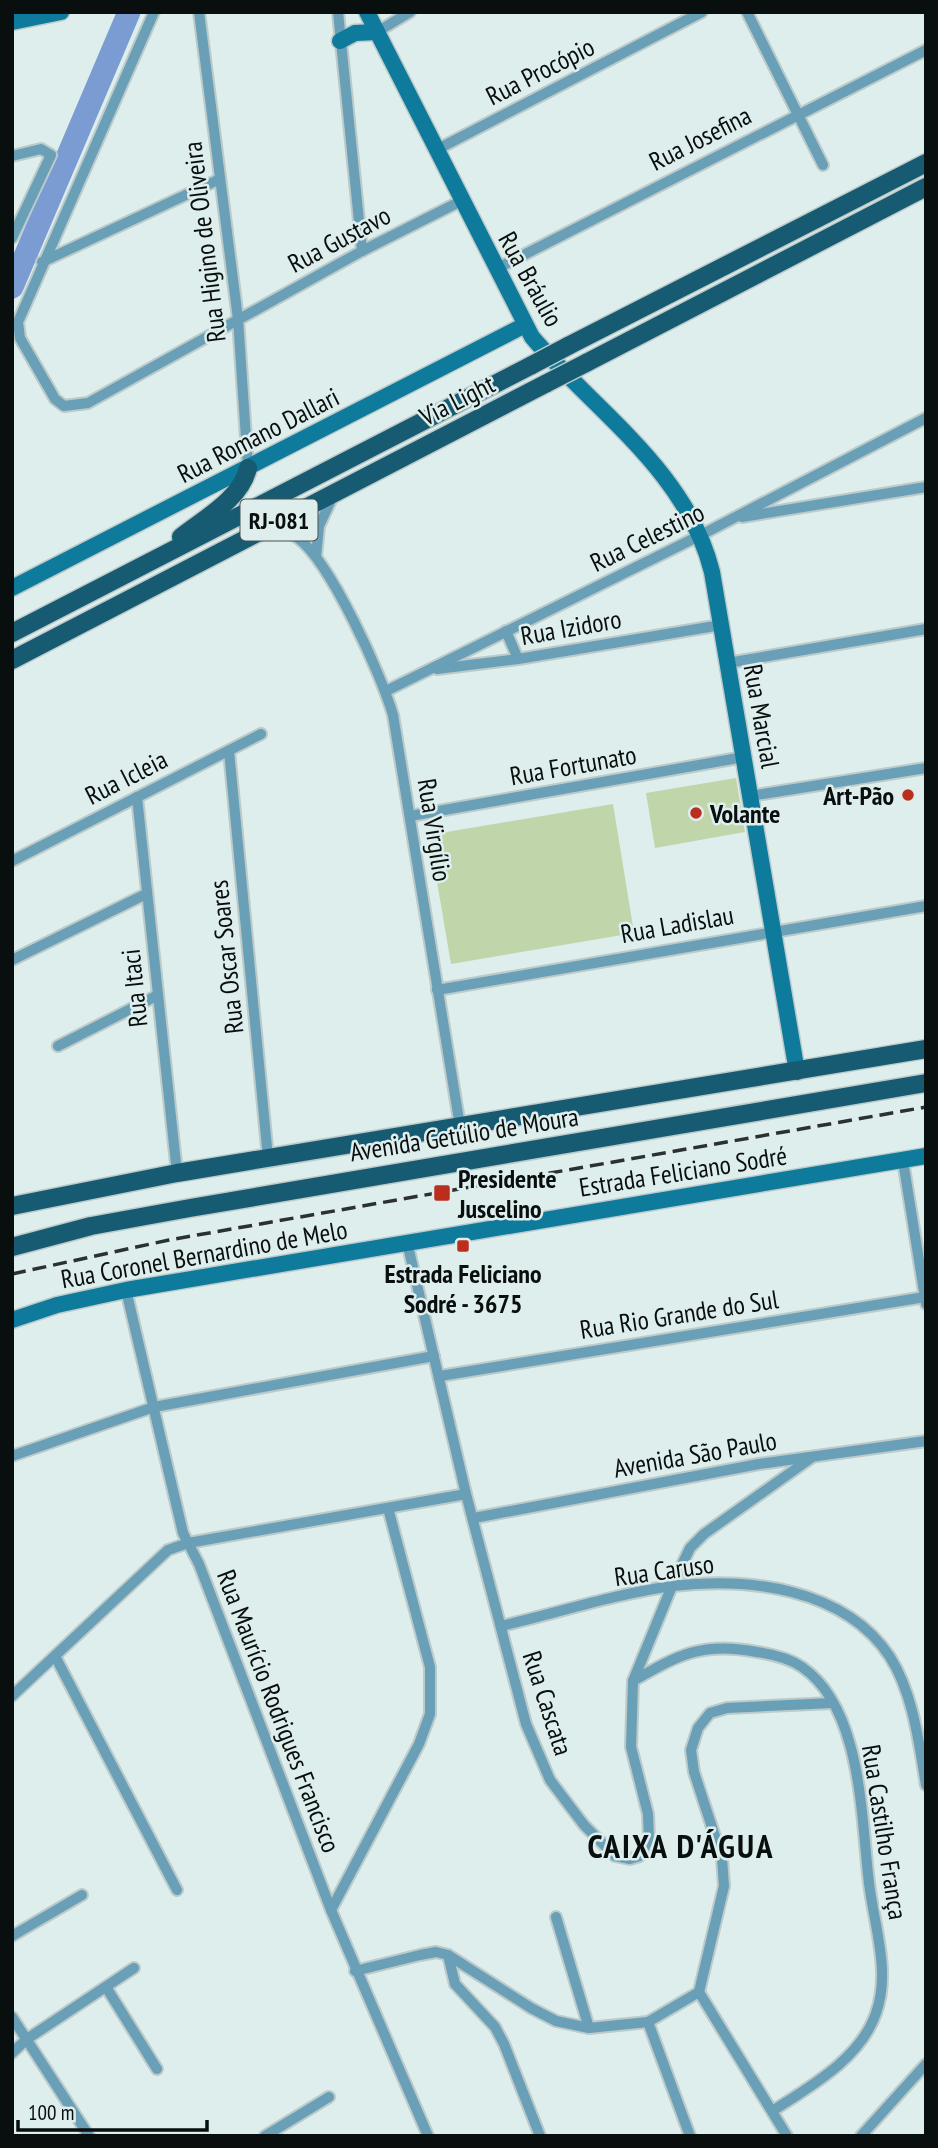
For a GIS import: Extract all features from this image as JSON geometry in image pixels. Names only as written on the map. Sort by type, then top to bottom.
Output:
[{"type":"main road","name":"Via Light","points":[[12,633],[926,163]]},
{"type":"main road","name":"Via Light","points":[[12,660],[926,187]]},
{"type":"main road","points":[[149,562],[228,500],[240,486],[248,468]]},
{"type":"main road","name":"Avenida Getúlio de Moura","points":[[12,1206],[177,1173],[926,1049]]},
{"type":"main road","name":"Avenida Getúlio de Moura","points":[[12,1247],[91,1226],[203,1205],[926,1083]]},
{"type":"street","points":[[12,22],[61,12]]},
{"type":"street","points":[[42,262],[154,12]]},
{"type":"street","name":"Rua Higino de Oliveira","points":[[199,12],[238,319],[248,468]]},
{"type":"street","points":[[338,12],[362,251]]},
{"type":"street","name":"Rua Bráulio","points":[[367,12],[525,326],[549,359],[656,464],[701,535]]},
{"type":"street","points":[[340,41],[355,33],[377,32],[410,12]]},
{"type":"street","name":"Rua Procópio","points":[[436,150],[702,12]]},
{"type":"street","points":[[747,12],[823,166]]},
{"type":"street","name":"Rua Josefina","points":[[496,269],[926,50]]},
{"type":"street","points":[[12,156],[41,149],[51,155],[12,238]]},
{"type":"street","points":[[42,262],[220,179]]},
{"type":"street","name":"Rua Gustavo","points":[[42,262],[23,305],[18,327],[20,338],[55,399],[64,406],[88,403],[362,251],[461,201]]},
{"type":"street","name":"Rua Romano Dallari","points":[[12,588],[525,326]]},
{"type":"street","name":"Rua Celestino","points":[[386,691],[733,519],[926,418]]},
{"type":"street","points":[[733,519],[926,487]]},
{"type":"street","points":[[316,556],[319,526],[335,492]]},
{"type":"street","name":"Rua Virgílio","points":[[262,529],[290,533],[316,556],[353,622],[386,691],[410,816],[460,1126]]},
{"type":"street","name":"Rua Marcial","points":[[701,535],[712,572],[797,1072]]},
{"type":"street","name":"Rua Izidoro","points":[[427,671],[518,659],[721,625]]},
{"type":"street","points":[[728,663],[926,629]]},
{"type":"street","points":[[506,631],[518,659]]},
{"type":"street","name":"Rua Icleia","points":[[12,861],[261,734]]},
{"type":"street","name":"Rua Oscar Soares","points":[[229,751],[268,1158]]},
{"type":"street","name":"Rua Fortunato","points":[[410,816],[744,757]]},
{"type":"street","points":[[750,796],[926,768]]},
{"type":"street","name":"Rua Itaci","points":[[137,797],[177,1173]]},
{"type":"street","points":[[12,960],[146,894]]},
{"type":"street","name":"Rua Ladislau","points":[[437,990],[926,906]]},
{"type":"street","points":[[58,1046],[158,995]]},
{"type":"street","name":"Estrada Feliciano Sodré","points":[[407,1242],[926,1156]]},
{"type":"street","points":[[903,1161],[925,1300]]},
{"type":"street","name":"Rua Coronel Bernardino de Melo","points":[[12,1320],[57,1305],[126,1290],[407,1242]]},
{"type":"street","name":"Rua Cascata","points":[[407,1242],[466,1494],[526,1724],[550,1780],[601,1843],[615,1856],[630,1859],[640,1856],[649,1839],[648,1814],[631,1747],[633,1681],[690,1548],[704,1534],[811,1458]]},
{"type":"street","name":"Rua Maurício Rodrigues Francisco","points":[[126,1290],[180,1523],[355,1971],[428,2136]]},
{"type":"street","name":"Rua Rio Grande do Sul","points":[[440,1376],[925,1300]]},
{"type":"street","points":[[12,1456],[154,1407],[434,1356]]},
{"type":"street","name":"Avenida São Paulo","points":[[474,1518],[759,1464],[926,1441]]},
{"type":"street","points":[[12,1696],[56,1658],[161,1555],[188,1543],[466,1494]]},
{"type":"street","points":[[331,1910],[419,1744],[430,1714],[430,1667],[388,1508]]},
{"type":"street","name":"Rua Caruso","points":[[500,1626],[672,1586],[728,1583],[783,1590],[837,1607],[869,1630],[891,1658],[908,1700],[926,1785]]},
{"type":"street","name":"Rua Castilho França","points":[[633,1681],[667,1661],[700,1648],[736,1647],[771,1654],[800,1665],[818,1680],[845,1727],[863,1813],[869,1884],[880,1954],[881,1996],[875,2017],[858,2043],[831,2071],[774,2110]]},
{"type":"street","points":[[56,1658],[177,1890]]},
{"type":"street","points":[[787,2136],[774,2110],[699,1992],[724,1886],[722,1858],[694,1772],[691,1750],[698,1728],[710,1713],[727,1708],[832,1703]]},
{"type":"street","points":[[12,1936],[82,1895]]},
{"type":"street","points":[[556,1917],[589,2028]]},
{"type":"street","points":[[355,1971],[436,1952],[447,1955],[556,2021],[589,2028],[648,2022],[699,1992]]},
{"type":"street","points":[[447,1955],[455,1984],[495,2027],[504,2044],[540,2136]]},
{"type":"street","points":[[12,2053],[27,2039],[134,1968]]},
{"type":"street","points":[[106,1987],[157,2069]]},
{"type":"street","points":[[12,2017],[89,2136]]},
{"type":"street","points":[[648,2022],[690,2136]]},
{"type":"street","points":[[861,2136],[926,2064]]},
{"type":"street","points":[[265,2136],[329,2097]]},
{"type":"green space","name":"Volante","points":[[736,778],[745,832],[655,848],[646,793]]},
{"type":"green space","points":[[613,804],[634,933],[451,964],[429,835]]},
{"type":"waterway","points":[[12,287],[129,12]]},
{"type":"railway","points":[[12,1274],[169,1240],[926,1107]]},
{"type":"place","name":"Art-Pão","points":[[908,795]]},
{"type":"place","name":"Volante","points":[[696,813]]},
{"type":"place","name":"Presidente Juscelino","points":[[442,1193]]},
{"type":"place","name":"Estrada Feliciano Sodré - 3675","points":[[463,1246]]},
{"type":"district","name":"CAIXA D'ÁGUA","points":[[681,1845]]}]
